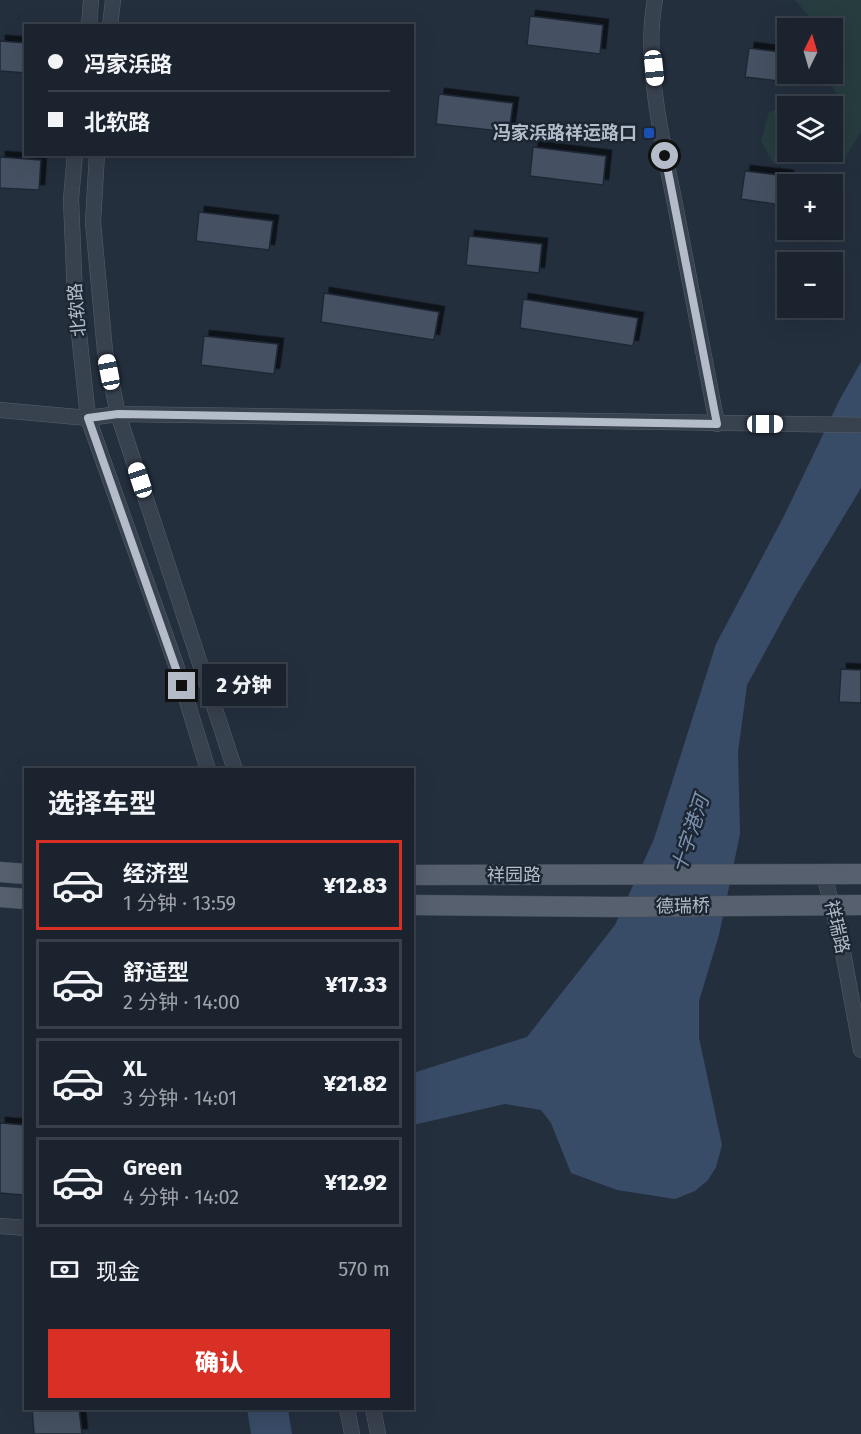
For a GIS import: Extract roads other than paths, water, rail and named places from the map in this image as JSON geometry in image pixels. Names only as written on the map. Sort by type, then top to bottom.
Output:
[{"type":"main road","points":[[0,873],[24,874]]},
{"type":"main road","points":[[824,874],[861,874]]},
{"type":"main road","name":"德瑞桥","points":[[615,876],[824,874]]},
{"type":"main road","name":"祥园路","points":[[414,875],[615,876]]},
{"type":"main road","points":[[0,897],[24,899]]},
{"type":"main road","name":"祥园路","points":[[414,905],[615,907]]},
{"type":"main road","points":[[832,906],[861,905]]},
{"type":"main road","name":"德瑞桥","points":[[615,907],[832,906]]},
{"type":"street","points":[[89,24],[91,0]]},
{"type":"street","points":[[110,24],[113,0]]},
{"type":"street","points":[[655,0],[652,14],[654,68],[661,134],[717,424]]},
{"type":"street","name":"北软路","points":[[75,156],[71,199],[75,296],[88,418],[176,665],[207,768]]},
{"type":"street","name":"北软路","points":[[97,156],[93,222],[105,351],[118,414],[234,768]]},
{"type":"street","points":[[0,410],[88,418],[118,414],[861,425]]},
{"type":"street","name":"祥瑞路","points":[[824,874],[861,1050]]},
{"type":"street","points":[[0,1226],[24,1228]]},
{"type":"street","points":[[347,1410],[352,1434]]},
{"type":"street","points":[[373,1410],[378,1434]]},
{"type":"water","name":"十字港河","points":[[861,362],[861,488],[794,599],[747,685],[738,752],[740,834],[719,935],[699,1001],[699,1038],[722,1145],[716,1167],[708,1180],[695,1191],[675,1199],[617,1190],[571,1173],[551,1123],[541,1110],[505,1104],[414,1125],[414,1073],[527,1037],[615,925],[654,839],[716,644],[784,516],[840,399]]},
{"type":"water","points":[[247,1410],[288,1410],[292,1434],[251,1434]]},
{"type":"place","name":"冯家浜路祥运路口","points":[[649,133]]}]
